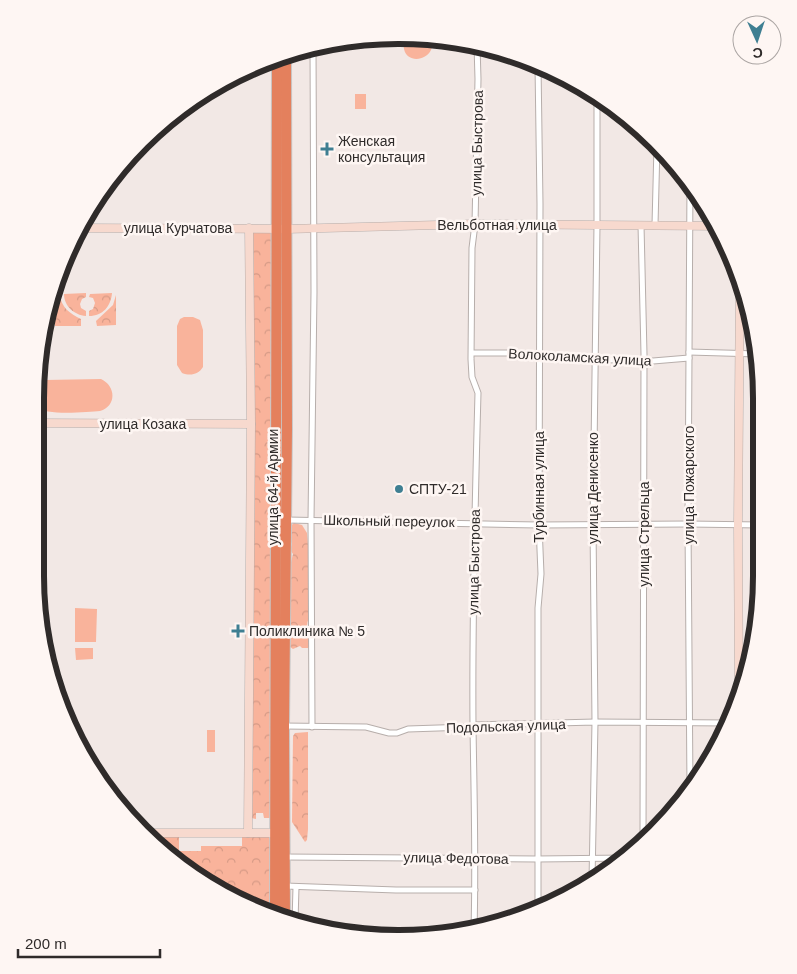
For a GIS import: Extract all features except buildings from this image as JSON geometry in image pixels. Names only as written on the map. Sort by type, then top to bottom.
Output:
[{"type":"highway","name":"улица 64-й Армии","points":[[286,62],[282,229],[280,726],[285,856],[290,887],[286,912]]},
{"type":"highway","name":"улица 64-й Армии","points":[[277,66],[287,520],[280,628]]},
{"type":"highway","name":"улица 64-й Армии","points":[[275,908],[275,833],[280,726]]},
{"type":"street","name":"улица Быстрова","points":[[474,922],[476,858],[473,725],[474,524],[478,393],[472,377],[472,248],[475,224],[477,53]]},
{"type":"street","points":[[312,727],[313,55]]},
{"type":"street","name":"Турбинная улица","points":[[538,73],[539,525],[541,574],[538,608],[538,901]]},
{"type":"street","name":"улица Денисенко","points":[[592,873],[595,722],[592,525],[597,105]]},
{"type":"street","points":[[656,225],[657,156]]},
{"type":"street","name":"улица Пожарского","points":[[690,196],[688,524],[690,777]]},
{"type":"street","name":"Вельботная улица","points":[[282,229],[475,224],[539,226],[597,224],[708,226]]},
{"type":"street","name":"улица Стрельца","points":[[641,225],[644,360],[643,832]]},
{"type":"street","name":"улица Курчатова","points":[[87,228],[282,229]]},
{"type":"street","points":[[248,833],[251,424],[249,228]]},
{"type":"street","points":[[739,674],[740,304]]},
{"type":"street","name":"Волоколамская улица","points":[[472,352],[509,353],[540,357],[666,361],[689,355],[750,354]]},
{"type":"street","name":"улица Козака","points":[[44,423],[251,424]]},
{"type":"street","name":"Школьный переулок","points":[[287,520],[539,525],[753,526]]},
{"type":"street","name":"Подольская улица","points":[[280,726],[366,728],[397,733],[408,729],[468,728],[473,725],[595,722],[721,723]]},
{"type":"street","points":[[155,833],[275,833]]},
{"type":"street","name":"улица Федотова","points":[[285,856],[538,859],[613,858]]},
{"type":"street","points":[[294,914],[290,887],[475,890]]},
{"type":"green space","points":[[404,44],[432,46],[429,54],[417,59],[409,57],[404,49]]},
{"type":"green space","points":[[355,94],[366,94],[366,109],[355,109]]},
{"type":"green space","points":[[273,232],[272,818],[264,818],[263,813],[256,813],[256,819],[251,818],[253,233]]},
{"type":"green space","points":[[86,293],[86,297],[82,299],[80,304],[81,308],[86,311],[86,316],[70,309],[64,294]]},
{"type":"green space","points":[[112,293],[108,306],[102,312],[89,316],[89,311],[93,309],[95,303],[93,298],[89,297],[90,294]]},
{"type":"green space","points":[[60,295],[67,310],[81,319],[81,326],[55,326],[55,311]]},
{"type":"green space","points":[[116,295],[116,325],[97,326],[96,321],[113,305]]},
{"type":"green space","points":[[193,317],[200,320],[203,330],[203,367],[199,372],[191,375],[182,373],[177,365],[177,326],[180,319]]},
{"type":"green space","points":[[101,379],[110,386],[112,401],[106,408],[100,411],[77,413],[44,411],[45,380]]},
{"type":"green space","points":[[294,523],[302,525],[307,533],[310,610],[307,626],[310,645],[308,648],[300,646],[293,649],[290,647],[290,581],[293,554],[290,550],[292,544],[289,533],[290,527]]},
{"type":"green space","points":[[75,608],[97,609],[96,642],[75,642]]},
{"type":"green space","points":[[75,648],[93,648],[93,659],[76,660]]},
{"type":"green space","points":[[207,730],[215,730],[215,752],[207,752]]},
{"type":"green space","points":[[308,732],[308,829],[305,842],[292,822],[293,736],[295,733]]},
{"type":"green space","points":[[242,836],[269,837],[270,839],[269,905],[221,883],[183,857],[160,837],[179,837],[179,851],[201,851],[201,846],[242,846]]},
{"type":"place","name":"Женская консультация","points":[[327,149]]},
{"type":"place","name":"СПТУ-21","points":[[399,489]]},
{"type":"place","name":"Поликлиника № 5","points":[[238,631]]}]
